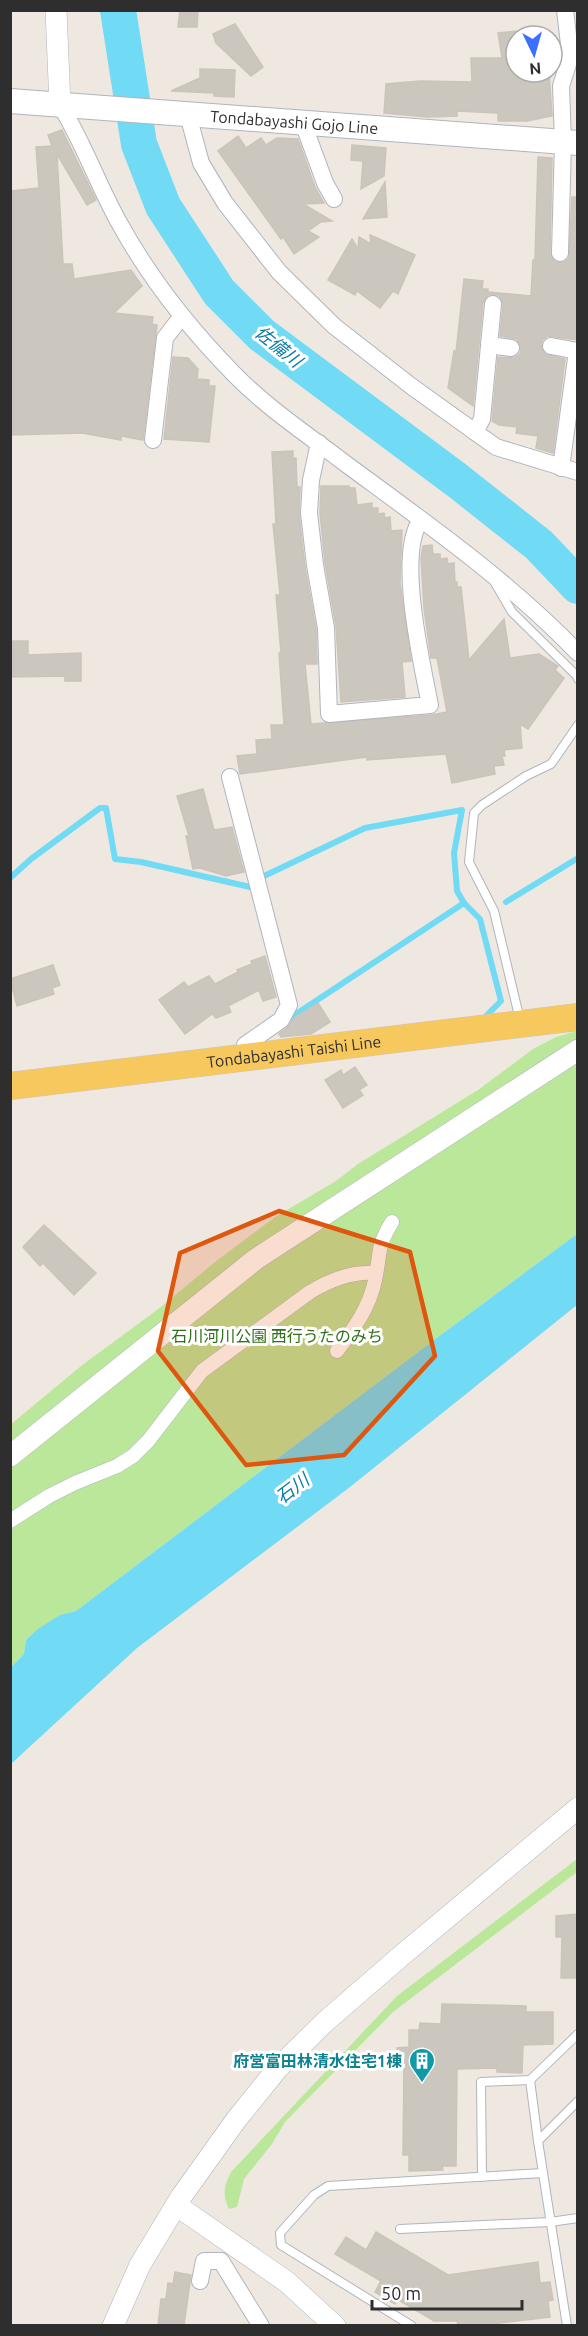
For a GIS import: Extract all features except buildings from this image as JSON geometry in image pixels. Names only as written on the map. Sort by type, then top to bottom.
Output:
[{"type":"main road","name":"Tondabayashi Gojo Line","points":[[10,101],[570,142]]},
{"type":"main road","name":"Tondabayashi Taishi Line","points":[[10,1086],[578,1017]]},
{"type":"street","points":[[56,10],[67,105],[75,128],[101,189],[122,228],[152,276],[182,316],[236,376],[319,443],[489,572],[552,626],[578,653]]},
{"type":"street","points":[[560,253],[570,142],[561,86],[569,61],[565,10]]},
{"type":"street","points":[[184,114],[201,163],[225,203],[279,272],[334,326],[360,348],[496,447],[578,472]]},
{"type":"street","points":[[303,123],[334,199]]},
{"type":"street","points":[[475,432],[482,418],[493,304]]},
{"type":"street","points":[[153,440],[165,338],[182,316]]},
{"type":"street","points":[[489,345],[511,348]]},
{"type":"street","points":[[551,346],[577,351],[561,468]]},
{"type":"street","points":[[319,443],[311,480],[309,513],[326,628],[329,714],[429,705],[411,583],[414,529],[421,520]]},
{"type":"street","points":[[230,777],[289,1005],[281,1020],[245,1046],[245,1057]]},
{"type":"street","points":[[10,1456],[256,1259],[578,1050]]},
{"type":"street","points":[[337,1351],[358,1322],[369,1300],[376,1274],[381,1239],[392,1222]]},
{"type":"street","points":[[10,1521],[49,1496],[117,1466],[133,1456],[148,1441],[202,1371],[310,1292],[325,1283],[348,1276],[363,1272],[376,1274]]},
{"type":"street","points":[[113,2325],[140,2265],[176,2205],[236,2120],[278,2068],[326,2021],[578,1808]]},
{"type":"street","points":[[176,2205],[278,2276],[324,2322]]},
{"type":"street","points":[[200,2281],[204,2261],[221,2261],[261,2325]]},
{"type":"lane","points":[[489,572],[512,612],[578,679]]},
{"type":"lane","points":[[521,1023],[494,911],[470,862],[474,813],[482,805],[526,776],[551,764],[578,725]]},
{"type":"lane","points":[[482,2177],[481,2082],[530,2080],[578,2034]]},
{"type":"lane","points":[[530,2080],[567,2325]]},
{"type":"lane","points":[[538,2141],[578,2101]]},
{"type":"lane","points":[[412,2325],[281,2245],[280,2233],[314,2195],[328,2186],[543,2173]]},
{"type":"lane","points":[[400,2229],[550,2222],[578,2218]]},
{"type":"highlighted area","points":[[279,1211],[410,1252],[435,1356],[344,1455],[246,1465],[158,1351],[180,1253]]},
{"type":"green space","name":"石川河川公園 西行うたのみち","points":[[577,1031],[577,1234],[76,1611],[60,1615],[26,1640],[24,1654],[11,1667],[10,1425],[81,1366],[161,1307],[215,1262],[275,1217],[336,1181],[358,1164],[478,1090],[533,1049],[556,1037]]},
{"type":"green space","points":[[577,1859],[577,1872],[393,2012],[285,2122],[272,2144],[244,2179],[237,2207],[229,2209],[225,2199],[225,2190],[231,2172],[397,1996]]},
{"type":"water","name":"石川","points":[[577,1234],[577,1305],[350,1487],[137,1648],[11,1764],[11,1667],[24,1654],[26,1640],[60,1615],[76,1611]]},
{"type":"waterway","name":"佐備川","points":[[118,10],[139,144],[163,206],[219,292],[262,335],[458,481],[539,545],[578,586]]},
{"type":"waterway","points":[[10,878],[31,859],[100,808],[106,808],[115,859],[141,862],[250,887],[262,877],[365,828],[462,810],[454,853],[457,891],[464,903],[480,919],[501,1001],[487,1015]]},
{"type":"waterway","points":[[506,902],[578,858]]},
{"type":"waterway","points":[[287,1020],[464,903]]},
{"type":"place","name":"府営富田林清水住宅1棟","points":[[422,2084]]}]
